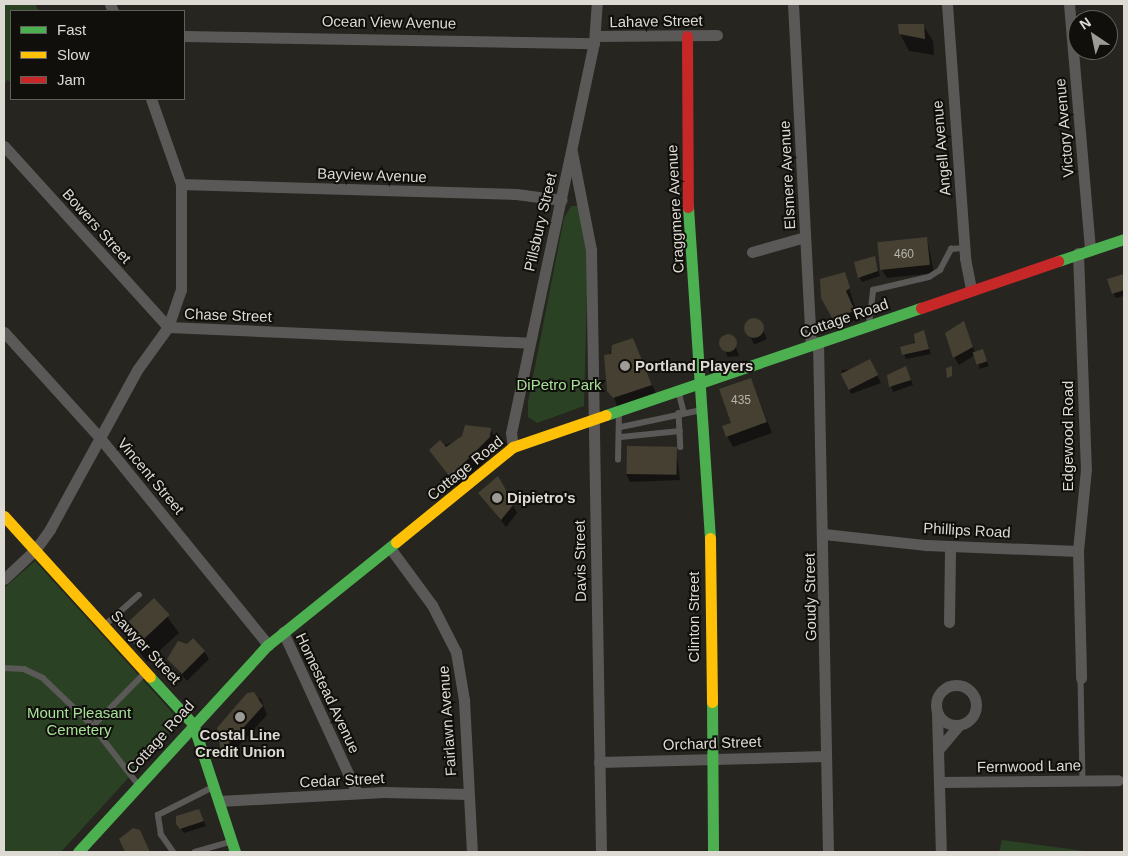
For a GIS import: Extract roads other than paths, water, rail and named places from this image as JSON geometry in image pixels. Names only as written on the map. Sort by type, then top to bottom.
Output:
[{"type":"street","name":"Pillsbury Street","points":[[513,446],[511,433],[529,343],[572,152],[594,39],[597,4]]},
{"type":"street","name":"Elsmere Avenue","points":[[793,4],[805,237],[814,344]]},
{"type":"street","name":"Angell Avenue","points":[[946,4],[964,248],[971,290]]},
{"type":"street","name":"Victory Avenue","points":[[1069,4],[1090,250]]},
{"type":"street","name":"Lahave Street","points":[[594,39],[717,35]]},
{"type":"street","name":"Ocean View Avenue","points":[[185,36],[594,39]]},
{"type":"street","name":"Craggmere Avenue","points":[[687,36],[687,192],[702,382]]},
{"type":"street","points":[[151,100],[181,184],[181,290],[168,327]]},
{"type":"street","name":"Bowers Street","points":[[4,146],[168,327]]},
{"type":"street","name":"Davis Street","points":[[572,152],[592,250],[601,852]]},
{"type":"street","name":"Bayview Avenue","points":[[181,184],[516,194],[562,200]]},
{"type":"street","points":[[752,252],[805,237]]},
{"type":"street","name":"Cottage Road","points":[[78,852],[193,724],[268,645],[390,548],[513,446],[1078,253],[1124,239]]},
{"type":"street","name":"Edgewood Road","points":[[1078,253],[1086,468],[1078,551],[1081,678]]},
{"type":"street","name":"Chase Street","points":[[4,579],[35,550],[137,370],[168,327],[529,343]]},
{"type":"street","name":"Vincent Street","points":[[4,332],[100,438],[268,645]]},
{"type":"street","name":"Goudy Street","points":[[814,344],[824,534],[825,756],[828,852]]},
{"type":"street","name":"Clinton Street","points":[[702,382],[710,502],[710,760],[713,852]]},
{"type":"street","name":"Sawyer Street","points":[[4,516],[106,625],[193,724],[234,847]]},
{"type":"street","name":"Phillips Road","points":[[824,534],[950,547],[1078,551]]},
{"type":"street","points":[[949,622],[950,547]]},
{"type":"street","name":"Fairlawn Avenue","points":[[390,548],[432,605],[456,652],[472,852]]},
{"type":"street","name":"Homestead Avenue","points":[[283,632],[357,793]]},
{"type":"street","points":[[938,749],[959,725],[974,713],[975,699],[967,689],[955,685],[943,690],[936,700],[941,852]]},
{"type":"street","points":[[937,713],[945,722],[959,725]]},
{"type":"street","name":"Orchard Street","points":[[600,762],[825,756]]},
{"type":"street","name":"Fernwood Lane","points":[[940,782],[1118,780]]},
{"type":"street","name":"Cedar Street","points":[[219,801],[357,793],[468,794]]},
{"type":"lane","points":[[869,324],[872,290],[929,277],[940,270],[951,248],[964,248]]},
{"type":"lane","points":[[679,389],[681,447]]},
{"type":"lane","points":[[618,460],[621,427],[619,409]]},
{"type":"lane","points":[[621,427],[681,412],[704,410]]},
{"type":"lane","points":[[620,437],[680,431]]},
{"type":"lane","points":[[106,625],[139,595]]},
{"type":"lane","points":[[4,668],[24,669],[43,678],[93,726],[138,784]]},
{"type":"lane","points":[[93,726],[147,671]]},
{"type":"lane","points":[[1081,678],[1083,780]]},
{"type":"lane","points":[[172,852],[161,835],[158,815],[214,786]]},
{"type":"lane","points":[[195,852],[234,847]]},
{"type":"place","name":"Portland Players","points":[[625,366]]},
{"type":"place","name":"Dipietro's","points":[[497,498]]},
{"type":"place","name":"Costal Line Credit Union","points":[[240,717]]},
{"type":"park label","name":"DiPetro Park","points":[[559,385]]},
{"type":"park label","name":"Mount Pleasant Cemetery","points":[[79,720]]}]
